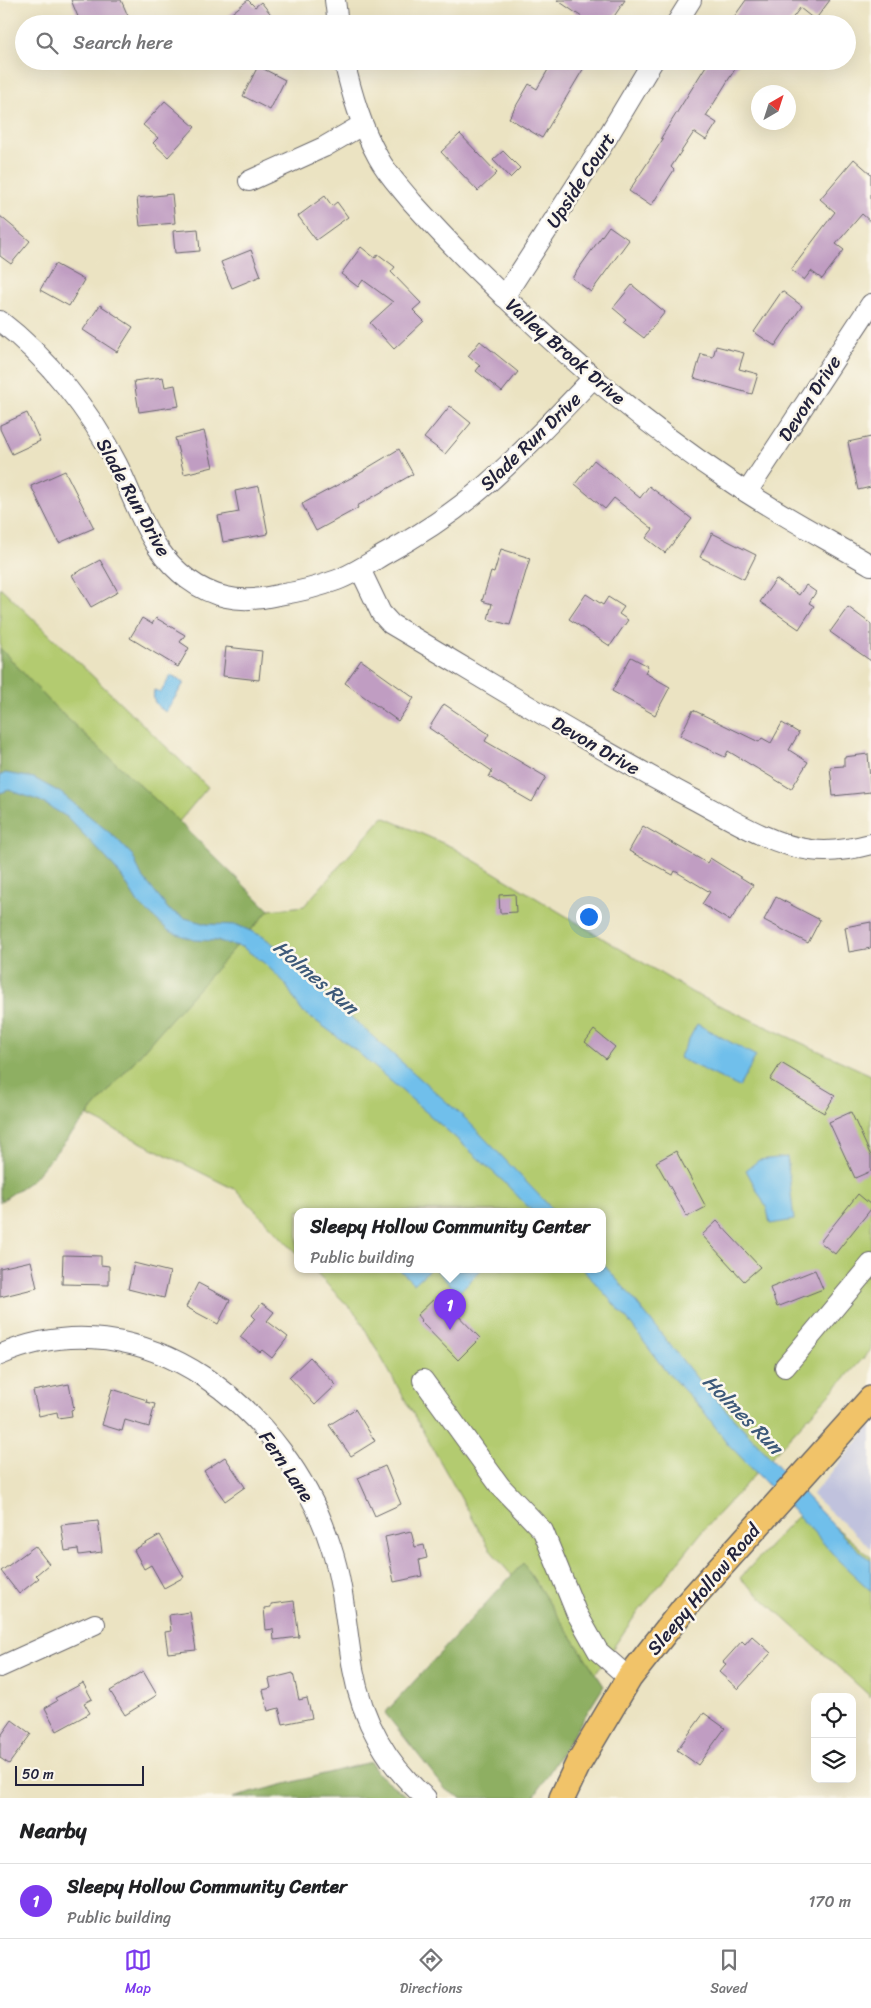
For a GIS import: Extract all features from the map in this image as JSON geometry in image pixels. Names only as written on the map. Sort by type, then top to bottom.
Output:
[{"type":"main road","name":"Sleepy Hollow Road","points":[[562,1798],[578,1764],[629,1678],[688,1603],[871,1398]]},
{"type":"street","points":[[335,0],[337,15]]},
{"type":"street","points":[[682,15],[691,0]]},
{"type":"street","name":"Valley Brook Drive","points":[[346,70],[362,125],[378,158],[391,178],[440,234],[504,297],[593,378],[665,436],[726,479],[871,565]]},
{"type":"street","name":"Upside Court","points":[[504,297],[605,141],[648,70]]},
{"type":"street","points":[[249,181],[324,147],[362,125]]},
{"type":"street","name":"Devon Drive","points":[[747,492],[871,304]]},
{"type":"street","name":"Slade Run Drive","points":[[0,321],[13,331],[43,361],[76,400],[96,428],[117,463],[140,515],[158,548],[174,567],[193,584],[226,598],[248,600],[303,591],[337,580],[360,569],[422,533],[474,495],[530,444],[593,378]]},
{"type":"street","name":"Devon Drive","points":[[360,569],[381,613],[392,624],[627,764],[721,814],[790,846],[830,851],[871,844]]},
{"type":"street","points":[[785,1367],[871,1264]]},
{"type":"street","name":"Fern Lane","points":[[0,1355],[43,1341],[72,1338],[101,1338],[130,1343],[157,1351],[182,1363],[212,1382],[265,1431],[280,1448],[299,1476],[318,1511],[331,1547],[341,1587],[358,1694],[368,1721],[380,1745],[396,1768],[426,1798]]},
{"type":"street","points":[[423,1380],[500,1486],[544,1531],[576,1612],[598,1651],[629,1678]]},
{"type":"street","points":[[0,1667],[95,1624]]},
{"type":"shaded area","points":[[871,1426],[871,1548],[812,1495]]},
{"type":"green space","points":[[0,587],[208,787],[151,855],[238,945],[269,910],[304,906],[383,817],[452,847],[693,993],[871,1075],[871,1350],[705,1528],[635,1616],[595,1674],[491,1551],[357,1315],[316,1273],[606,1273],[606,1208],[294,1208],[294,1251],[236,1190],[88,1116],[93,1109],[0,1083]]},
{"type":"green space","points":[[0,648],[55,707],[169,812],[269,910],[162,1029],[32,1180],[0,1202]]},
{"type":"green space","points":[[808,1504],[871,1557],[871,1697],[740,1578]]},
{"type":"green space","points":[[523,1563],[604,1686],[533,1798],[462,1798],[446,1790],[385,1713]]},
{"type":"green space","points":[[370,1762],[379,1775],[409,1798],[232,1798]]},
{"type":"water","points":[[171,675],[184,683],[166,712],[156,703],[154,690],[161,692]]},
{"type":"water","points":[[5,773],[34,778],[61,793],[116,838],[133,856],[141,875],[169,910],[185,918],[206,924],[237,925],[262,936],[299,963],[318,988],[467,1120],[551,1208],[529,1208],[458,1140],[354,1049],[301,1010],[284,982],[264,963],[242,947],[217,941],[194,940],[169,931],[138,903],[122,877],[67,817],[40,801],[9,790],[0,793],[0,776]]},
{"type":"water","points":[[697,1024],[756,1056],[739,1087],[679,1058]]},
{"type":"water","points":[[787,1157],[794,1220],[770,1224],[767,1209],[746,1170],[759,1160]]},
{"type":"water","points":[[606,1267],[699,1381],[846,1539],[871,1561],[871,1591],[839,1561],[810,1528],[728,1444],[702,1409],[664,1369],[627,1319],[587,1273],[606,1273]]},
{"type":"water","points":[[403,1273],[426,1273],[414,1284]]},
{"type":"water","points":[[439,1273],[478,1273],[458,1293]]},
{"type":"building","points":[[71,0],[121,0],[128,15],[77,15]]},
{"type":"building","points":[[248,0],[255,7],[261,2],[272,15],[229,15]]},
{"type":"building","points":[[557,0],[625,0],[615,15],[579,15]]},
{"type":"building","points":[[746,0],[830,0],[819,15],[809,15],[800,8],[795,15],[735,15]]},
{"type":"building","points":[[256,70],[266,70],[285,80],[270,110],[243,96]]},
{"type":"building","points":[[548,70],[583,70],[542,138],[509,118],[529,84],[537,89]]},
{"type":"building","points":[[703,70],[734,70],[706,116],[717,123],[706,140],[694,132],[671,167],[674,170],[651,206],[629,191],[663,139],[661,138]]},
{"type":"building","points":[[165,101],[195,127],[168,157],[153,143],[158,138],[143,125]]},
{"type":"building","points":[[460,134],[497,173],[478,191],[441,152]]},
{"type":"building","points":[[503,151],[520,168],[510,178],[493,160]]},
{"type":"building","points":[[854,159],[871,174],[871,222],[862,214],[836,244],[844,250],[822,279],[811,271],[804,280],[791,270],[835,212],[820,199]]},
{"type":"building","points":[[172,194],[175,223],[140,226],[137,198]]},
{"type":"building","points":[[325,196],[332,206],[337,202],[348,217],[316,240],[298,216]]},
{"type":"building","points":[[0,216],[30,241],[11,264],[0,256]]},
{"type":"building","points":[[609,226],[629,240],[591,292],[572,278]]},
{"type":"building","points":[[198,229],[200,251],[175,253],[173,231]]},
{"type":"building","points":[[361,247],[375,258],[378,254],[395,267],[391,272],[421,303],[413,310],[424,321],[394,349],[370,323],[393,302],[363,280],[358,287],[341,274]]},
{"type":"building","points":[[251,250],[261,276],[232,288],[221,262]]},
{"type":"building","points":[[55,264],[84,280],[69,306],[40,290]]},
{"type":"building","points":[[632,285],[665,312],[644,338],[623,322],[626,319],[613,308]]},
{"type":"building","points":[[782,291],[802,306],[775,346],[754,332]]},
{"type":"building","points":[[100,305],[133,327],[117,352],[83,330]]},
{"type":"building","points":[[480,341],[518,372],[502,392],[476,371],[480,366],[468,356]]},
{"type":"building","points":[[716,346],[744,353],[739,369],[758,374],[752,394],[694,378],[701,354],[713,357]]},
{"type":"building","points":[[163,377],[165,387],[175,385],[179,406],[139,412],[134,381]]},
{"type":"building","points":[[450,406],[471,423],[445,454],[424,438]]},
{"type":"building","points":[[27,413],[40,441],[12,454],[0,429],[0,425]]},
{"type":"building","points":[[204,431],[213,467],[184,474],[175,438]]},
{"type":"building","points":[[871,437],[871,487],[858,490],[848,442]]},
{"type":"building","points":[[399,449],[413,474],[316,531],[302,504],[364,471]]},
{"type":"building","points":[[594,460],[640,498],[649,486],[692,519],[665,553],[646,538],[653,529],[614,498],[605,509],[575,484]]},
{"type":"building","points":[[65,471],[94,528],[59,543],[31,486]]},
{"type":"building","points":[[259,486],[268,534],[223,542],[218,516],[239,512],[235,491]]},
{"type":"building","points":[[712,533],[756,555],[744,579],[700,557]]},
{"type":"building","points":[[501,549],[530,558],[510,625],[488,619],[492,604],[482,601],[491,572],[494,573]]},
{"type":"building","points":[[100,560],[118,592],[91,607],[72,575]]},
{"type":"building","points":[[776,579],[799,595],[806,585],[816,592],[809,603],[814,606],[799,629],[760,602]]},
{"type":"building","points":[[586,594],[603,605],[608,597],[624,607],[619,614],[628,620],[610,646],[569,619]]},
{"type":"building","points":[[848,607],[871,624],[871,661],[830,632]]},
{"type":"building","points":[[142,618],[152,624],[156,618],[185,635],[180,642],[189,648],[178,667],[130,638]]},
{"type":"building","points":[[226,647],[262,651],[259,680],[223,676]]},
{"type":"building","points":[[631,657],[648,666],[645,673],[670,687],[655,715],[612,691]]},
{"type":"building","points":[[361,660],[414,698],[398,721],[345,683]]},
{"type":"building","points":[[444,704],[489,734],[485,741],[546,777],[532,802],[489,777],[492,771],[429,728]]},
{"type":"building","points":[[693,710],[759,742],[762,738],[771,743],[782,723],[799,733],[789,750],[808,762],[791,789],[728,751],[725,757],[680,736]]},
{"type":"building","points":[[868,754],[871,792],[833,796],[830,767],[844,766],[844,757]]},
{"type":"building","points":[[643,826],[707,863],[710,858],[753,885],[730,921],[702,904],[710,892],[675,871],[673,875],[629,851]]},
{"type":"building","points":[[515,894],[516,912],[500,913],[499,895]]},
{"type":"building","points":[[776,897],[820,920],[808,943],[764,920]]},
{"type":"building","points":[[871,922],[871,948],[849,952],[845,927]]},
{"type":"building","points":[[594,1030],[615,1047],[606,1059],[585,1042]]},
{"type":"building","points":[[781,1063],[835,1095],[824,1113],[770,1080]]},
{"type":"building","points":[[851,1112],[871,1156],[871,1171],[855,1178],[829,1122]]},
{"type":"building","points":[[676,1151],[706,1207],[687,1217],[656,1162]]},
{"type":"building","points":[[858,1194],[871,1205],[871,1209],[835,1254],[820,1242]]},
{"type":"building","points":[[717,1221],[760,1267],[744,1281],[702,1235]]},
{"type":"building","points":[[63,1255],[101,1256],[101,1265],[109,1266],[109,1285],[62,1284]]},
{"type":"building","points":[[31,1261],[37,1288],[0,1297],[0,1268]]},
{"type":"building","points":[[134,1263],[170,1272],[164,1298],[128,1289]]},
{"type":"building","points":[[815,1270],[823,1289],[777,1307],[770,1288]]},
{"type":"building","points":[[198,1283],[230,1300],[218,1324],[186,1307]]},
{"type":"building","points":[[436,1297],[440,1302],[443,1300],[480,1338],[458,1360],[420,1321],[417,1315]]},
{"type":"building","points":[[262,1303],[274,1312],[267,1321],[288,1337],[272,1358],[262,1350],[260,1352],[240,1337],[255,1318],[252,1315]]},
{"type":"building","points":[[310,1357],[336,1385],[315,1405],[289,1377]]},
{"type":"building","points":[[69,1384],[74,1409],[71,1410],[72,1416],[58,1418],[57,1412],[39,1416],[33,1391]]},
{"type":"building","points":[[112,1389],[155,1404],[149,1427],[125,1420],[122,1431],[102,1425]]},
{"type":"building","points":[[355,1409],[375,1441],[351,1456],[329,1425]]},
{"type":"building","points":[[225,1457],[245,1487],[225,1501],[204,1471]]},
{"type":"building","points":[[385,1466],[401,1504],[375,1516],[358,1478]]},
{"type":"building","points":[[98,1521],[102,1552],[79,1555],[78,1549],[65,1551],[61,1525]]},
{"type":"building","points":[[411,1531],[415,1547],[424,1545],[427,1558],[419,1560],[422,1576],[394,1582],[385,1537]]},
{"type":"building","points":[[160,1535],[184,1577],[164,1588],[151,1565],[144,1569],[134,1550]]},
{"type":"building","points":[[35,1546],[49,1564],[36,1575],[39,1578],[19,1594],[1,1571]]},
{"type":"building","points":[[294,1601],[299,1637],[274,1640],[273,1629],[266,1630],[264,1608],[271,1607],[271,1604]]},
{"type":"building","points":[[190,1612],[196,1650],[168,1653],[165,1632],[171,1631],[169,1615]]},
{"type":"building","points":[[752,1636],[771,1653],[738,1689],[719,1672],[726,1664],[723,1662],[742,1641],[745,1644]]},
{"type":"building","points":[[143,1671],[157,1695],[125,1715],[110,1691]]},
{"type":"building","points":[[293,1673],[299,1700],[307,1698],[312,1718],[283,1724],[279,1708],[268,1711],[263,1690],[271,1688],[269,1679]]},
{"type":"building","points":[[83,1683],[92,1699],[84,1703],[90,1713],[57,1731],[45,1708],[57,1701],[55,1698]]},
{"type":"building","points":[[704,1713],[725,1728],[698,1765],[677,1750]]},
{"type":"building","points":[[12,1720],[31,1734],[9,1764],[0,1758],[0,1737]]},
{"type":"place","name":"Sleepy Hollow Community Center","points":[[450,1330]]},
{"type":"water label","name":"Holmes Run","points":[[316,977]]},
{"type":"water label","name":"Holmes Run","points":[[743,1414]]}]
